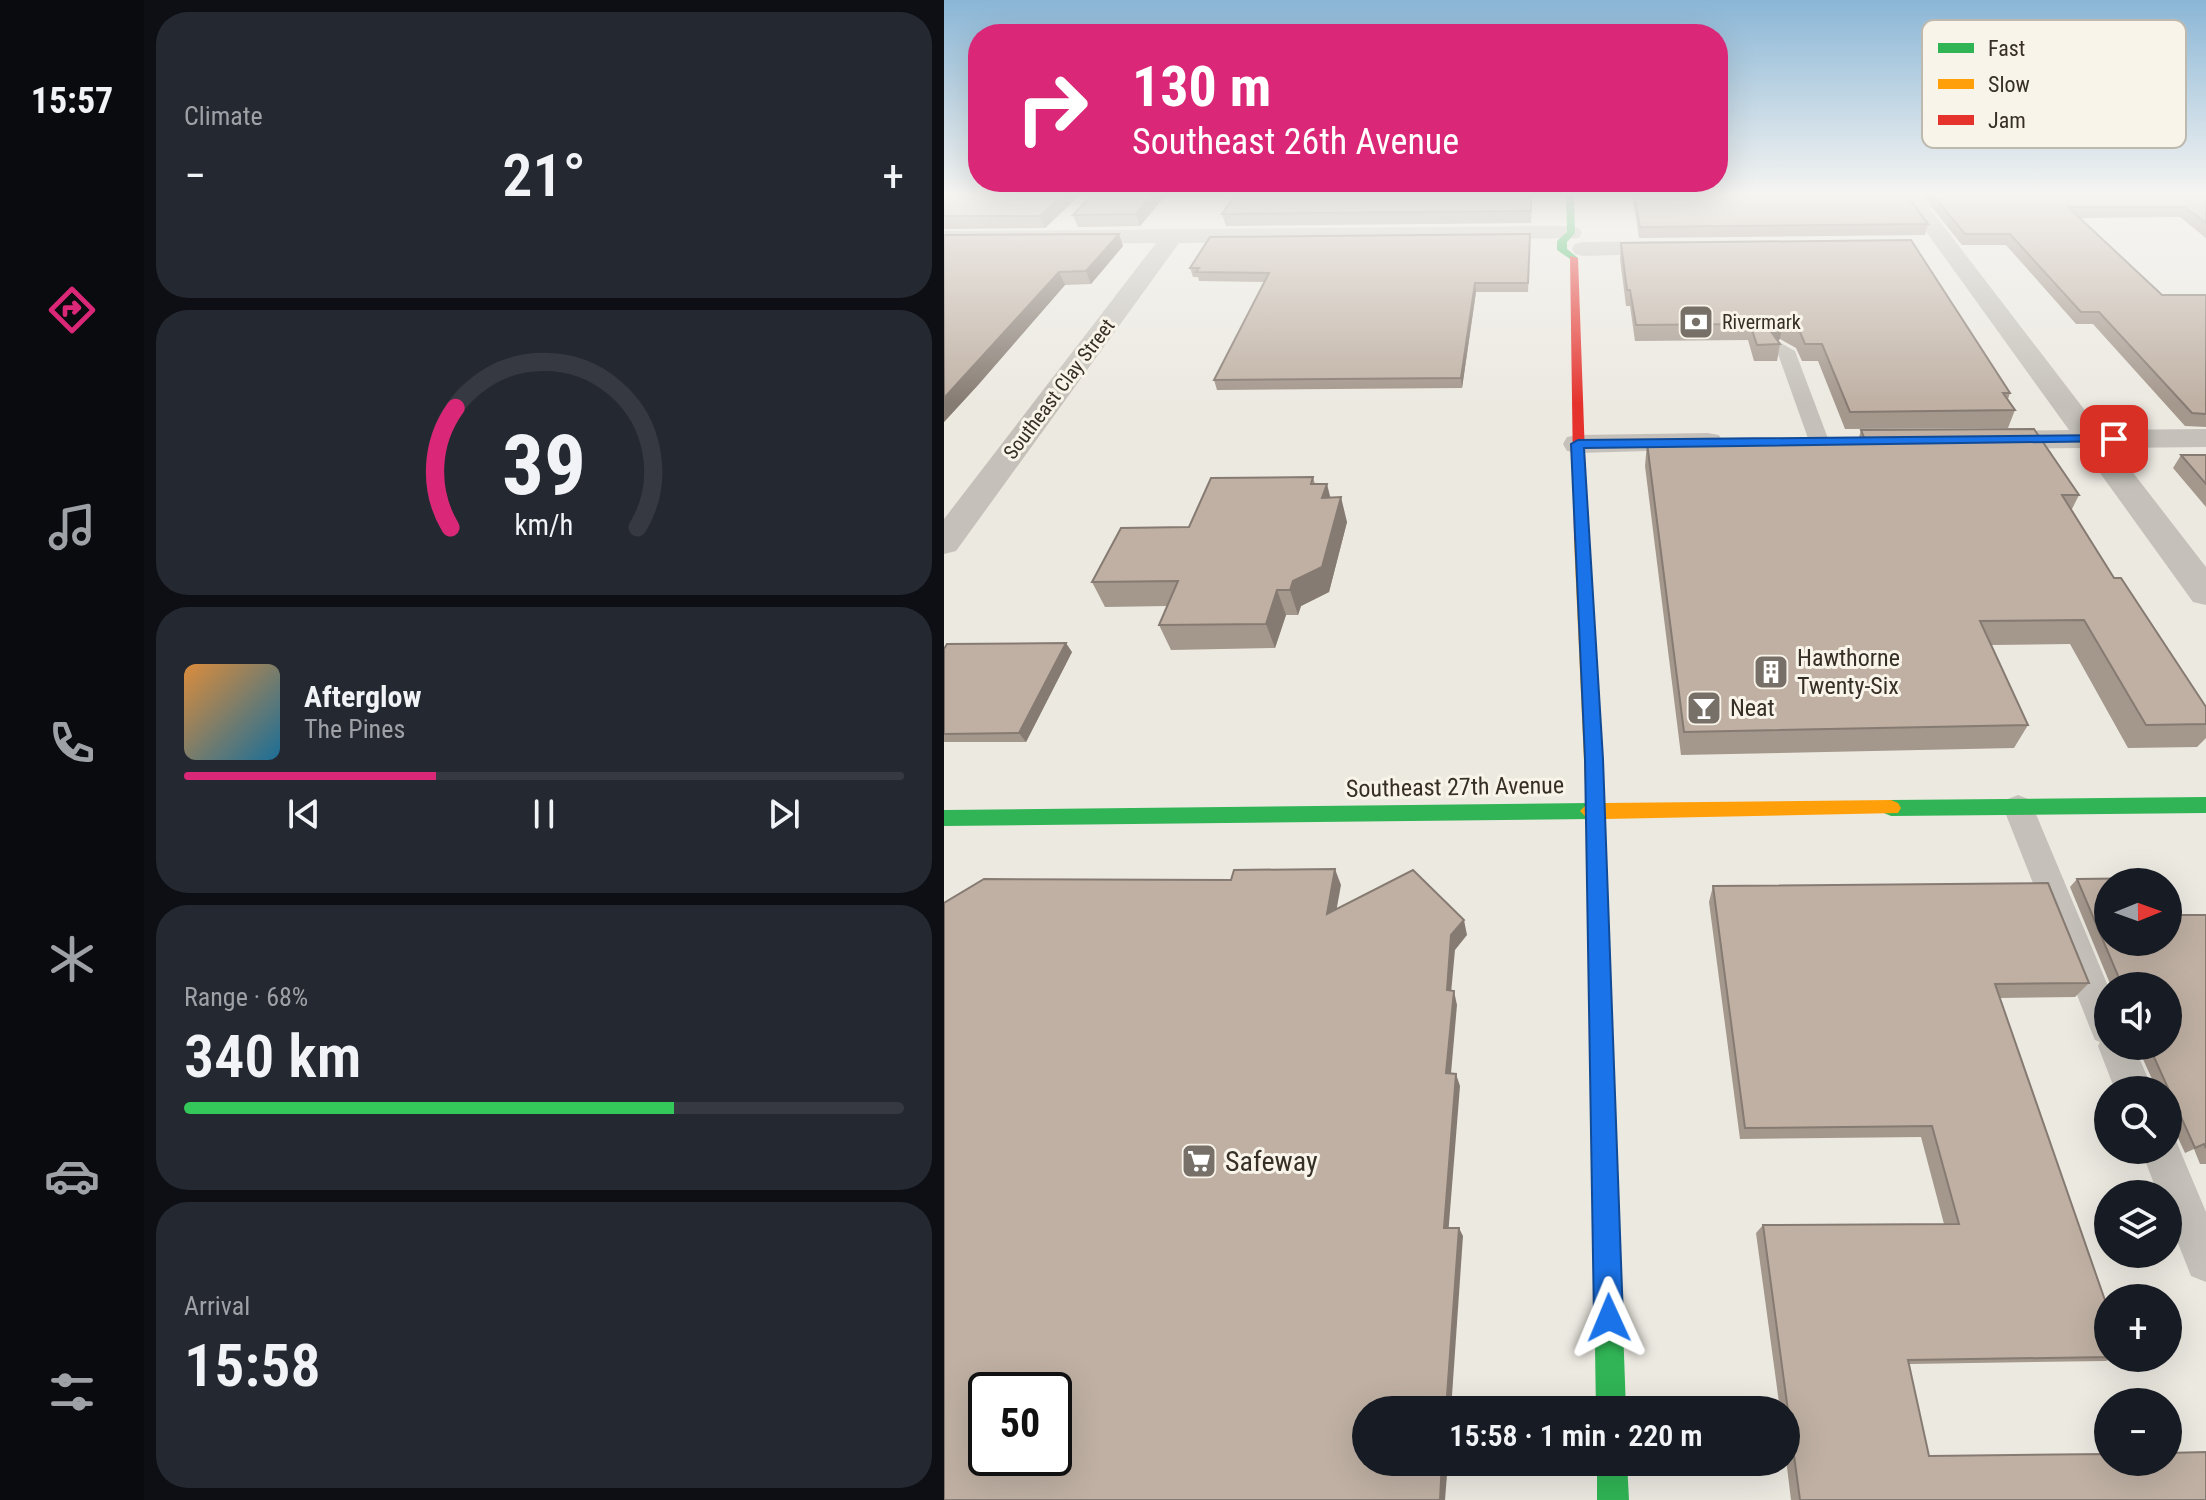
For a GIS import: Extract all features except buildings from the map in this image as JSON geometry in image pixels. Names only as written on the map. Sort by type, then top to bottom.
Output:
[{"type":"main road","points":[[1576,264],[1578,444],[1595,810],[1611,1396]]},
{"type":"main road","name":"Southeast 27th Avenue","points":[[944,818],[2206,805]]},
{"type":"main road","points":[[1612,1476],[1613,1500]]},
{"type":"street","name":"Southeast Clay Street","points":[[944,543],[1151,264]]},
{"type":"street","points":[[1961,264],[2206,593]]},
{"type":"street","points":[[1957,440],[2206,438]]},
{"type":"street","points":[[1578,444],[1743,442]]},
{"type":"lane","points":[[1779,347],[1786,351],[1819,441]]},
{"type":"lane","points":[[2018,807],[2094,994]]},
{"type":"lane","points":[[2166,1164],[2206,1261]]},
{"type":"traffic: fast","points":[[1891,808],[2206,805]]},
{"type":"traffic: fast","points":[[944,818],[1590,811]]},
{"type":"traffic: fast","points":[[1598,910],[1611,1396]]},
{"type":"traffic: fast","points":[[1612,1476],[1613,1500]]},
{"type":"traffic: slow","points":[[1581,540],[1594,759],[1598,910]]},
{"type":"traffic: slow","points":[[1590,811],[1891,808]]},
{"type":"traffic: jam","points":[[1573,264],[1581,540]]},
{"type":"place","name":"Rivermark","points":[[1696,322]]},
{"type":"place","name":"Hawthorne Twenty-Six","points":[[1771,672]]},
{"type":"place","name":"Neat","points":[[1704,708]]},
{"type":"place","name":"Safeway","points":[[1199,1161]]},
{"type":"route","points":[[1609,1318],[1594,759],[1583,590],[1578,444],[2114,439]]}]
